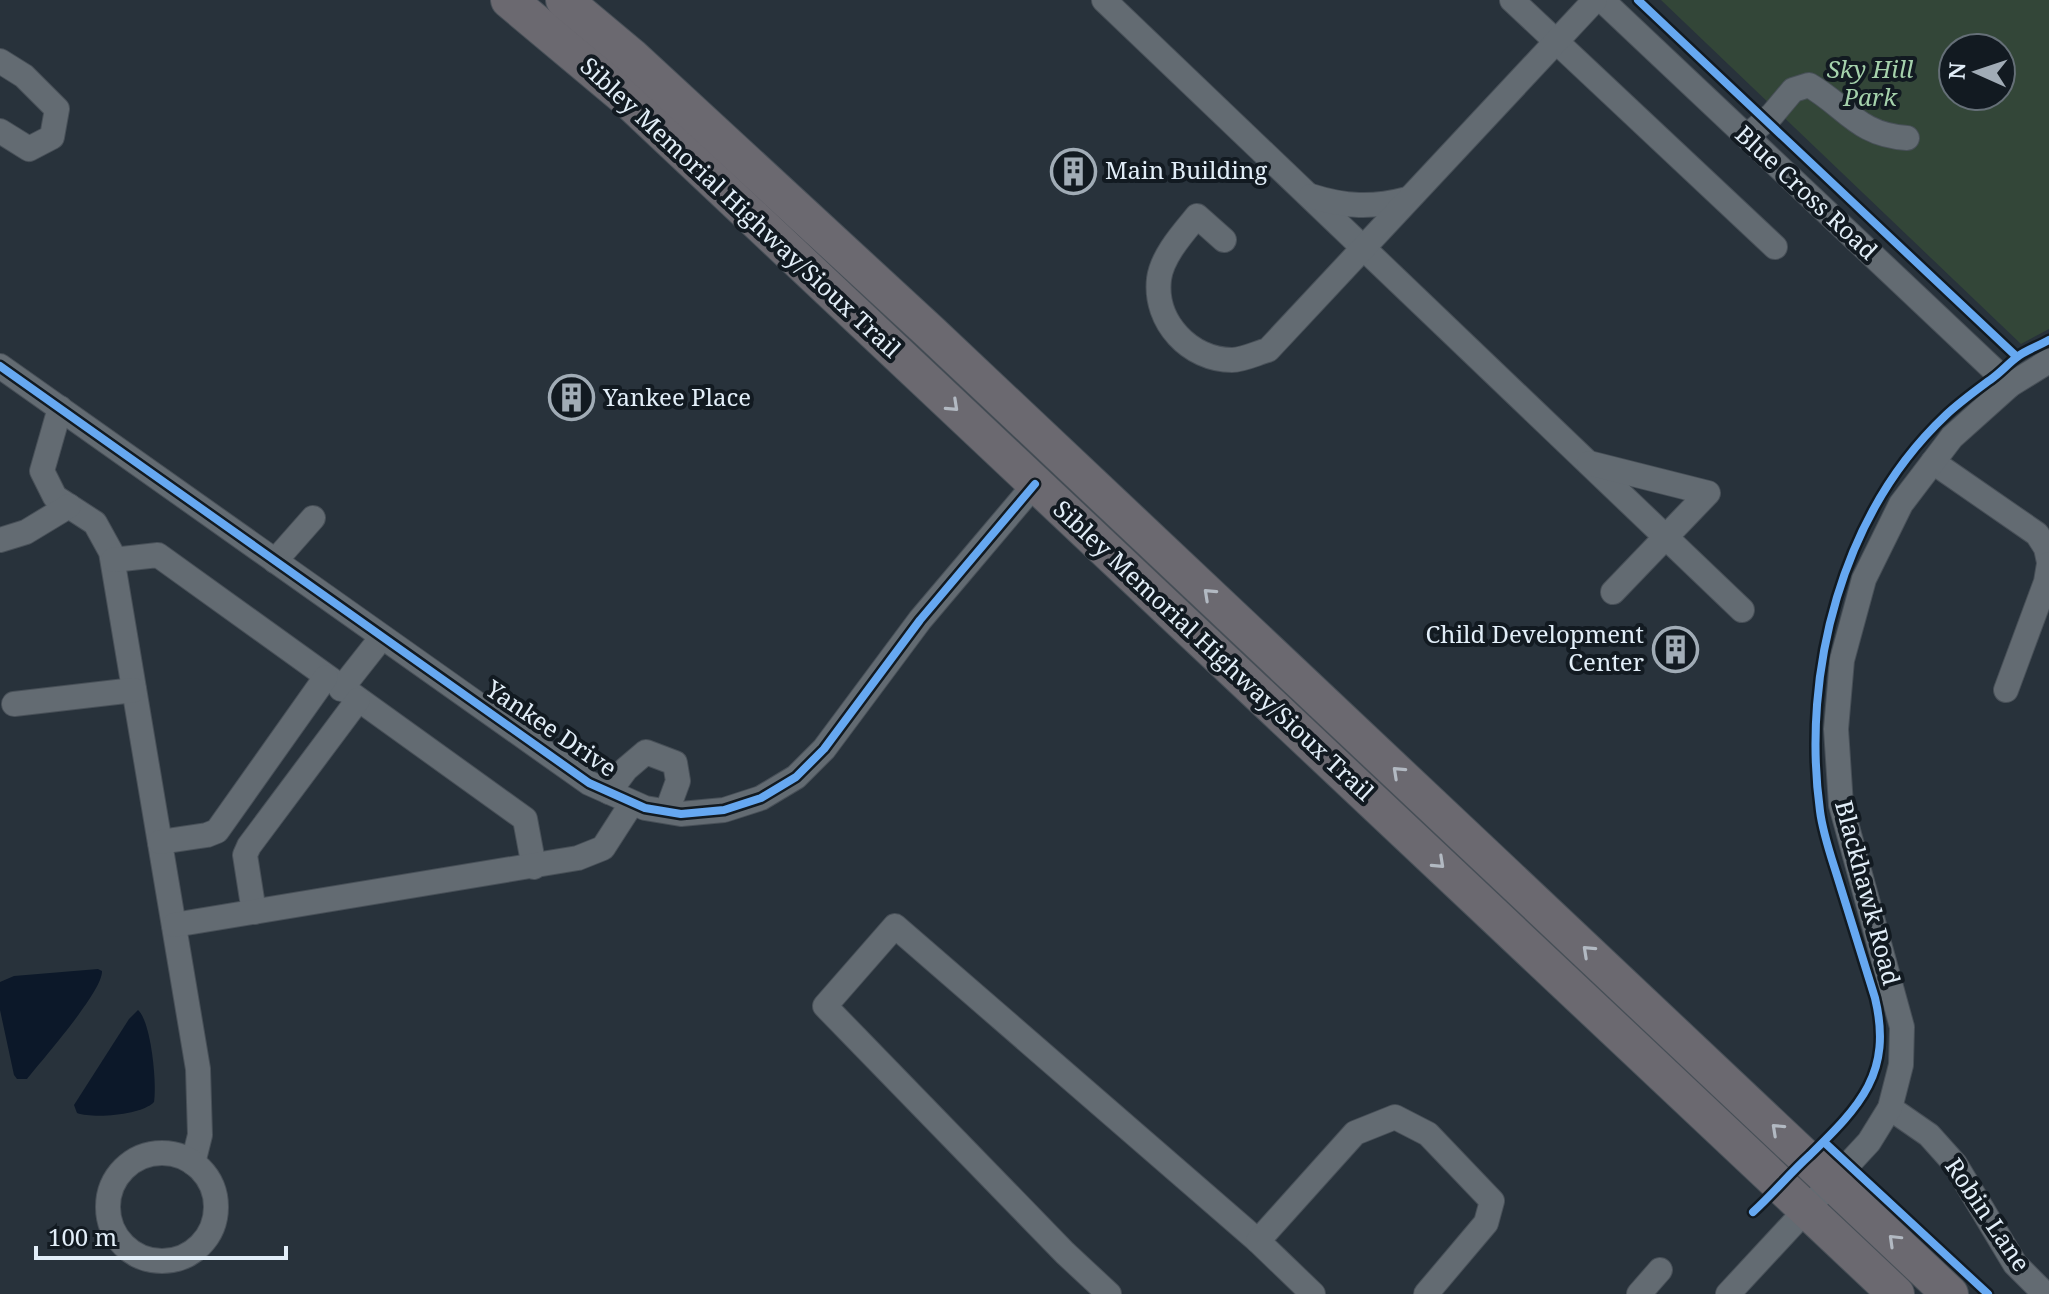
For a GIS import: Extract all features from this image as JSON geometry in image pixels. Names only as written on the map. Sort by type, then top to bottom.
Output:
[{"type":"highway","name":"Sibley Memorial Highway/Sioux Trail","points":[[509,0],[626,98],[1896,1294]]},
{"type":"highway","name":"Sibley Memorial Highway/Sioux Trail","points":[[564,0],[631,56],[930,332],[1950,1294]]},
{"type":"street","points":[[1104,0],[1742,610]]},
{"type":"street","points":[[1512,0],[1775,247]]},
{"type":"street","points":[[1224,240],[1197,216],[1177,241],[1159,276],[1160,300],[1174,334],[1198,352],[1233,360],[1268,350],[1595,0]]},
{"type":"street","name":"Blue Cross Road","points":[[1602,0],[2010,385]]},
{"type":"street","points":[[0,61],[24,76],[57,109],[52,137],[29,149],[0,131]]},
{"type":"street","points":[[1747,136],[1772,115],[1793,90],[1809,85],[1822,92],[1860,125],[1886,137],[1907,138]]},
{"type":"street","points":[[1309,195],[1353,207],[1380,206],[1407,199]]},
{"type":"street","name":"Blackhawk Road","points":[[1728,1294],[1869,1142],[1890,1108],[1901,1065],[1902,1027],[1841,805],[1836,729],[1842,660],[1864,579],[1901,504],[1952,437],[2010,385],[2049,361]]},
{"type":"street","name":"Yankee Drive","points":[[0,366],[589,783],[645,808],[681,814],[724,810],[761,798],[796,777],[824,749],[920,620],[1035,484]]},
{"type":"street","points":[[60,408],[42,471],[55,497],[95,523],[113,560],[198,1069],[200,1135],[193,1163]]},
{"type":"street","points":[[1587,462],[1708,493],[1613,592]]},
{"type":"street","points":[[1933,462],[2037,534],[2046,548],[2049,563],[2046,582],[2006,690]]},
{"type":"street","points":[[0,540],[26,532],[69,506]]},
{"type":"street","points":[[275,561],[313,518]]},
{"type":"street","points":[[113,560],[158,555],[525,819],[534,867]]},
{"type":"street","points":[[160,842],[217,831],[342,689],[382,637]]},
{"type":"street","points":[[254,912],[245,855],[342,689]]},
{"type":"street","points":[[14,704],[134,690]]},
{"type":"street","points":[[609,792],[626,769],[646,752],[675,763],[678,781],[667,811]]},
{"type":"street","points":[[174,925],[578,858],[603,848],[632,803]]},
{"type":"street","points":[[1109,1294],[1065,1253],[825,1006],[895,926],[1258,1241],[1313,1294]]},
{"type":"street","name":"Robin Lane","points":[[1890,1108],[1929,1135],[1955,1164],[2015,1264],[2045,1294]]},
{"type":"street","points":[[1258,1241],[1355,1133],[1395,1117],[1428,1134],[1492,1201],[1486,1223],[1426,1294]]},
{"type":"street","points":[[162,1152],[183,1156],[193,1163],[202,1170],[215,1190],[217,1209],[213,1229],[206,1241],[193,1253],[176,1261],[157,1263],[126,1249],[111,1229],[107,1206],[112,1185],[122,1170],[139,1157],[162,1152]]},
{"type":"street","points":[[1639,1294],[1660,1270]]},
{"type":"green space","name":"Sky Hill Park","points":[[1661,0],[2049,0],[2049,329],[2021,344]]},
{"type":"water","points":[[102,971],[100,981],[83,1009],[27,1079],[17,1079],[0,1010],[0,982],[14,976]]},
{"type":"water","points":[[138,1010],[150,1039],[154,1102],[139,1110],[117,1115],[77,1113],[74,1105],[129,1019]]},
{"type":"cycle path","points":[[1638,0],[2017,357]]},
{"type":"cycle path","points":[[1753,1212],[1857,1104],[1876,1068],[1879,1047],[1875,998],[1828,847],[1820,811],[1816,758],[1817,704],[1824,650],[1837,598],[1855,547],[1880,499],[1910,454],[1958,405],[2017,357],[2049,340]]},
{"type":"cycle path","points":[[0,366],[589,783],[645,808],[681,814],[724,810],[761,798],[796,777],[824,749],[920,620],[1035,484]]},
{"type":"cycle path","points":[[1824,1142],[1988,1294]]},
{"type":"place","name":"Main Building","points":[[1074,171]]},
{"type":"place","name":"Yankee Place","points":[[572,398]]},
{"type":"place","name":"Child Development Center","points":[[1675,649]]}]
